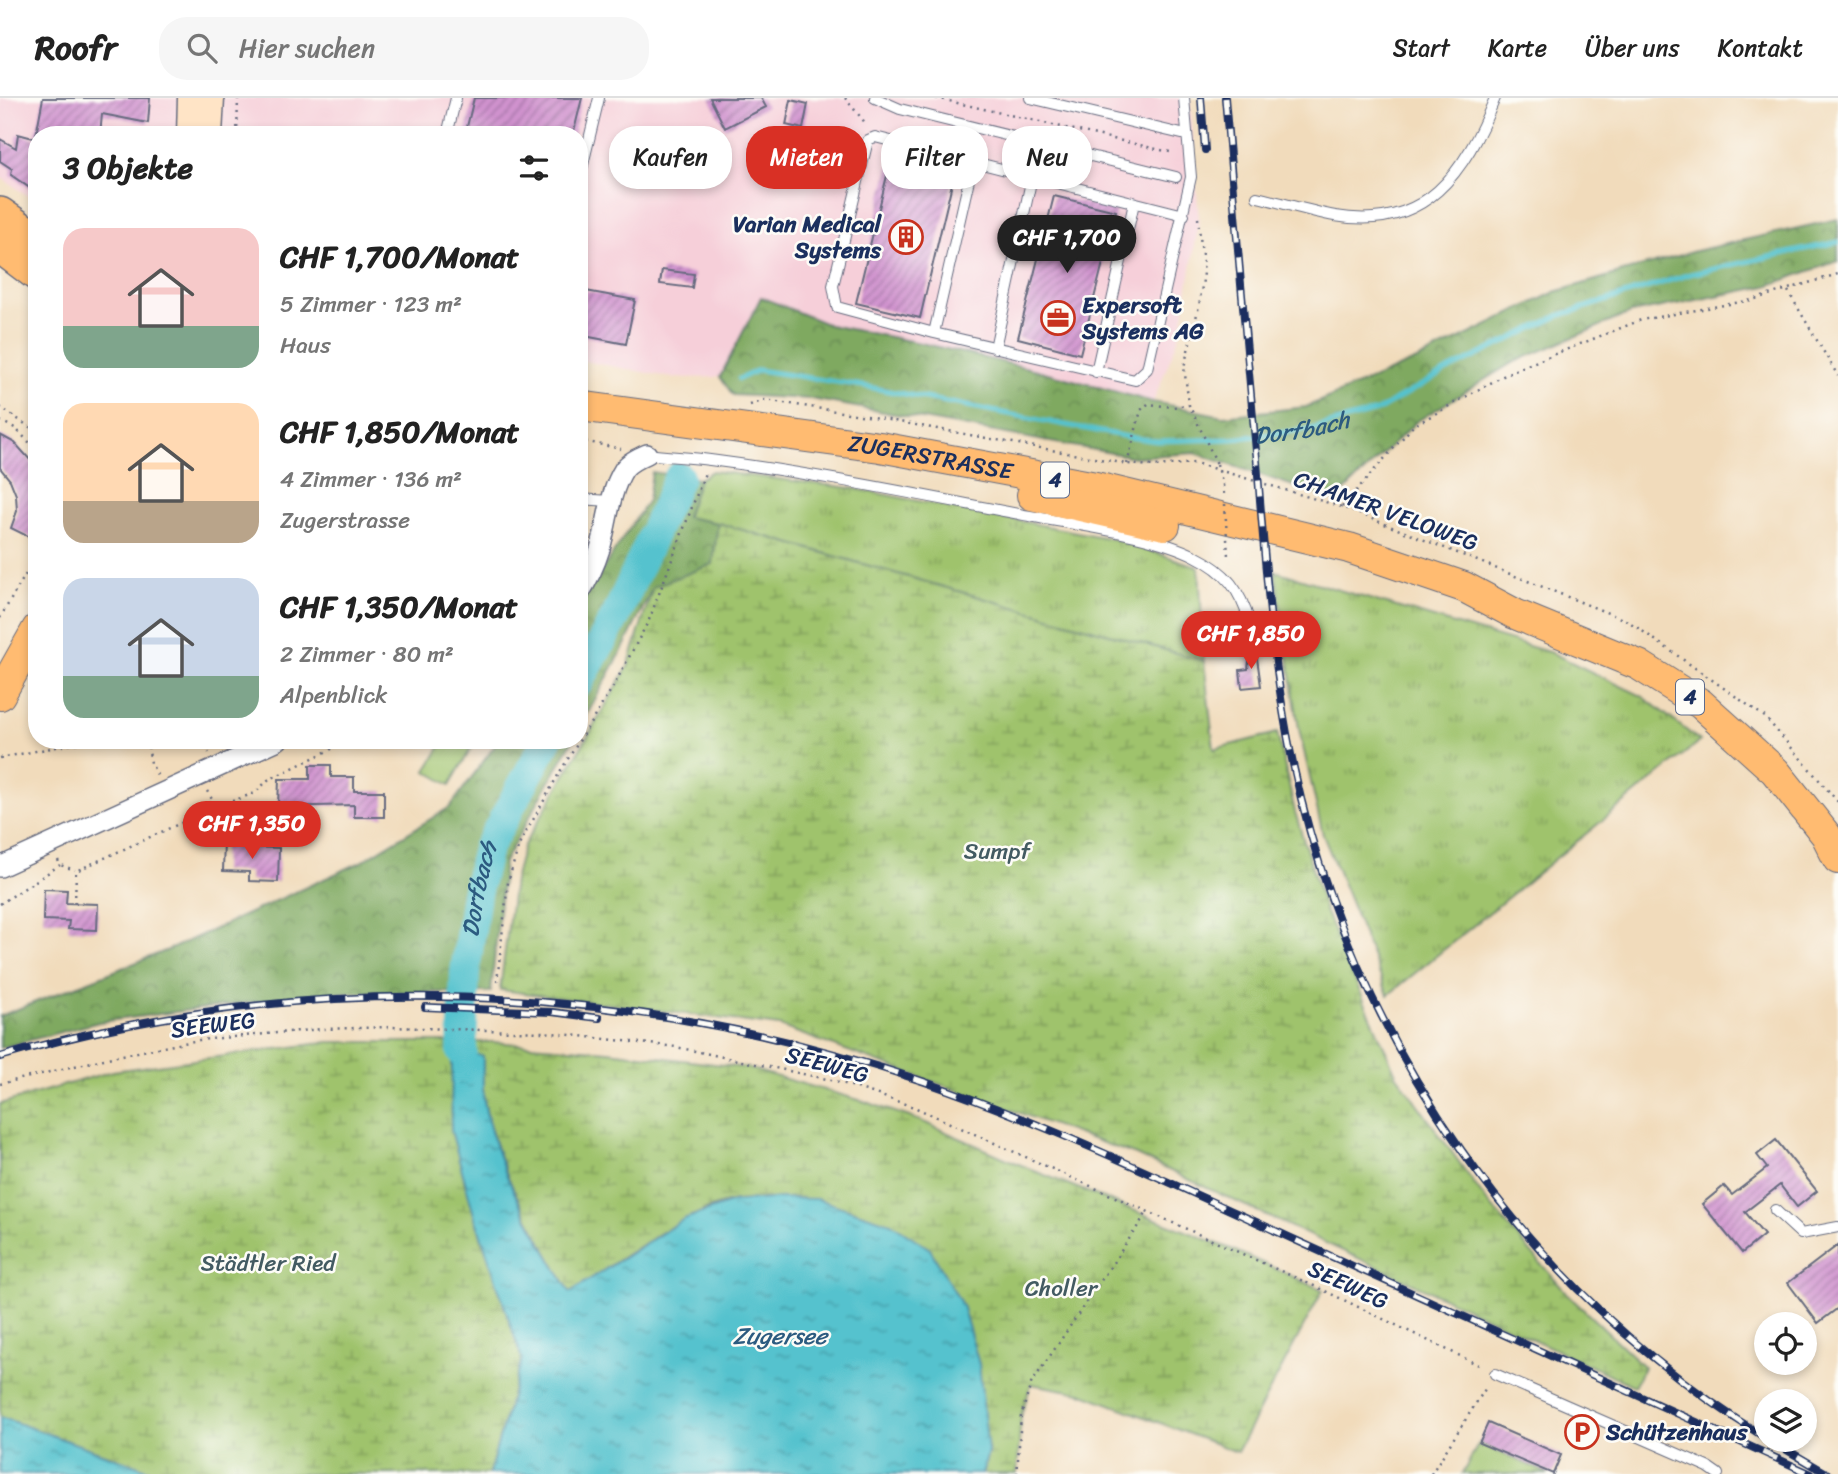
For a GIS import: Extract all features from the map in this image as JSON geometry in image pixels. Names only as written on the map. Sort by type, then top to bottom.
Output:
[{"type":"highway","points":[[0,214],[21,251]]},
{"type":"main road","name":"ZUGERSTRASSE","points":[[588,407],[880,447],[1096,487],[1349,548],[1464,587],[1516,614],[1639,665],[1701,704],[1775,771],[1826,835],[1838,859]]},
{"type":"main road","name":"ZUGERSTRASSE","points":[[588,425],[879,461],[1344,564],[1516,614]]},
{"type":"main road","points":[[0,695],[28,645]]},
{"type":"street","points":[[190,126],[191,98]]},
{"type":"street","points":[[209,126],[211,98]]},
{"type":"street","points":[[588,579],[600,548],[610,501],[625,468],[647,454]]},
{"type":"street","points":[[0,867],[258,749]]},
{"type":"lane","points":[[449,126],[456,98]]},
{"type":"lane","points":[[588,142],[598,98]]},
{"type":"lane","points":[[875,98],[900,109],[1176,177]]},
{"type":"lane","points":[[1030,98],[1186,135]]},
{"type":"lane","points":[[881,137],[876,136],[868,140],[833,286],[836,307],[995,348],[1135,380],[1147,369],[1191,177],[1184,98]]},
{"type":"lane","points":[[1257,197],[1337,216],[1362,218],[1387,216],[1422,204],[1442,189],[1457,171],[1471,150],[1495,98]]},
{"type":"lane","points":[[934,333],[967,189]]},
{"type":"lane","points":[[995,348],[1029,189]]},
{"type":"lane","points":[[1077,189],[1184,215]]},
{"type":"lane","points":[[1096,372],[1134,204]]},
{"type":"lane","name":"ZUGERSTRASSE","points":[[647,454],[709,460],[882,488],[1141,538],[1195,556],[1224,575],[1235,586],[1251,624]]},
{"type":"lane","points":[[588,500],[610,501]]},
{"type":"lane","points":[[1774,1210],[1801,1234],[1838,1227]]},
{"type":"lane","points":[[1495,1374],[1708,1467],[1718,1474]]},
{"type":"path","points":[[237,126],[238,98]]},
{"type":"path","points":[[845,98],[867,124],[868,140]]},
{"type":"path","points":[[936,98],[1189,157]]},
{"type":"path","points":[[1197,213],[1204,273],[1184,367],[1189,405],[1217,464],[1223,485]]},
{"type":"path","points":[[1342,507],[1413,426],[1512,371],[1641,320],[1752,300],[1838,274]]},
{"type":"path","points":[[1788,290],[1838,376]]},
{"type":"path","name":"CHAMER VELOWEG","points":[[1189,405],[1173,407],[1147,404],[1141,410],[1127,464],[1154,466],[1195,463],[1342,507],[1628,621]]},
{"type":"path","points":[[0,407],[28,426]]},
{"type":"path","points":[[0,421],[15,428],[28,441]]},
{"type":"path","points":[[588,442],[647,454]]},
{"type":"path","points":[[588,726],[649,620],[709,460]]},
{"type":"path","points":[[1225,504],[1228,556]]},
{"type":"path","points":[[0,618],[28,570]]},
{"type":"path","points":[[0,758],[46,749]]},
{"type":"path","points":[[148,749],[151,764]]},
{"type":"path","points":[[0,904],[60,865],[76,870],[218,806],[255,793],[268,780],[332,749]]},
{"type":"path","points":[[497,982],[508,882],[519,845],[574,749]]},
{"type":"path","points":[[213,801],[253,831],[253,854]]},
{"type":"path","points":[[75,903],[76,870]]},
{"type":"path","name":"SEEWEG","points":[[0,1084],[111,1057],[200,1040],[322,1030],[391,1027],[544,1032],[676,1047],[836,1081],[914,1107],[1323,1290],[1495,1374]]},
{"type":"path","points":[[1017,1474],[1021,1416],[1031,1384],[1148,1211]]},
{"type":"path","points":[[1431,1474],[1495,1374]]},
{"type":"shaded area","points":[[0,98],[1190,98],[1199,221],[1180,334],[1153,402],[1037,370],[829,325],[762,297],[720,377],[674,378],[588,362],[588,126],[28,126],[28,196],[0,177]]},
{"type":"green space","points":[[1838,219],[1838,261],[1767,286],[1631,313],[1512,363],[1416,422],[1335,500],[1195,453],[1134,457],[811,399],[733,395],[720,377],[761,297],[829,325],[1037,370],[1153,402],[1223,416],[1306,407],[1417,360],[1555,292],[1695,251]]},
{"type":"green space","points":[[712,471],[851,488],[1118,540],[1199,567],[1204,661],[718,523],[686,518],[699,479]]},
{"type":"green space","points":[[652,472],[699,479],[686,517],[718,523],[713,564],[653,587],[588,713],[588,591],[648,500]]},
{"type":"green space","name":"Sumpf","points":[[718,523],[1204,661],[1214,749],[1277,733],[1295,812],[1325,911],[1396,1074],[1486,1200],[1568,1295],[1644,1367],[1634,1386],[1136,1155],[779,1026],[500,990],[514,880],[523,847],[580,749],[588,749],[588,736],[628,667],[653,587],[713,564]]},
{"type":"green space","points":[[1275,571],[1552,653],[1642,696],[1700,741],[1388,995],[1323,835],[1299,729]]},
{"type":"green space","points":[[439,749],[471,749],[450,785],[426,771]]},
{"type":"green space","points":[[492,749],[568,749],[504,862],[491,992],[320,993],[99,1022],[0,1048],[0,1016],[173,948],[359,863],[450,807]]},
{"type":"green space","points":[[329,1042],[492,1042],[608,1051],[747,1068],[866,1102],[921,1121],[1037,1172],[1231,1249],[1323,1290],[1237,1452],[1081,1393],[1031,1384],[1021,1416],[1017,1474],[982,1474],[988,1452],[817,1199],[746,1200],[716,1206],[651,1239],[570,1293],[531,1224],[498,1151],[484,1100],[483,1057],[473,1211],[522,1359],[489,1474],[161,1474],[0,1417],[0,1104],[113,1071]]},
{"type":"green space","points":[[1479,1443],[1549,1474],[1462,1474]]},
{"type":"water","name":"Zugersee","points":[[462,1052],[483,1056],[484,1100],[497,1151],[518,1200],[570,1292],[684,1219],[733,1202],[781,1198],[817,1199],[891,1223],[930,1249],[962,1305],[979,1364],[988,1452],[982,1474],[489,1474],[522,1359],[473,1211],[451,1130],[452,1056]]},
{"type":"water","points":[[0,1417],[161,1474],[0,1474]]},
{"type":"building","points":[[43,98],[150,98],[148,123],[102,114],[101,126],[38,126]]},
{"type":"building","points":[[474,98],[582,98],[575,126],[467,126]]},
{"type":"building","points":[[710,98],[761,98],[766,107],[724,126]]},
{"type":"building","points":[[791,100],[808,104],[804,126],[786,125]]},
{"type":"building","points":[[18,134],[28,137],[28,187],[11,175],[12,169],[0,161],[0,139],[16,148]]},
{"type":"building","name":"Varian Medical Systems","points":[[884,189],[951,189],[920,318],[856,303]]},
{"type":"building","points":[[1054,196],[1116,211],[1080,354],[1018,338]]},
{"type":"building","points":[[662,270],[694,274],[692,288],[660,284]]},
{"type":"building","points":[[588,291],[635,300],[626,344],[588,337]]},
{"type":"building","points":[[0,435],[15,443],[28,457],[28,536],[11,528],[17,511],[16,495],[10,480],[0,468]]},
{"type":"building","points":[[1251,644],[1255,644],[1261,686],[1242,688],[1240,670],[1248,669]]},
{"type":"building","points":[[310,765],[331,765],[331,777],[354,777],[354,791],[384,791],[384,817],[354,817],[354,805],[278,807],[279,779],[310,779]]},
{"type":"building","points":[[224,841],[247,842],[247,847],[279,848],[278,882],[249,881],[249,872],[223,871]]},
{"type":"building","points":[[44,889],[67,890],[66,903],[98,904],[97,930],[68,929],[69,921],[43,920]]},
{"type":"building","points":[[1776,1140],[1817,1191],[1797,1207],[1780,1185],[1745,1212],[1764,1235],[1742,1253],[1702,1204],[1724,1186],[1732,1195],[1767,1168],[1757,1155]]},
{"type":"building","points":[[1838,1245],[1838,1308],[1818,1323],[1817,1312],[1810,1312],[1788,1283]]},
{"type":"building","points":[[1488,1423],[1561,1455],[1553,1474],[1479,1443]]},
{"type":"waterway","name":"Dorfbach","points":[[739,379],[758,370],[863,386],[1128,437],[1157,441],[1232,439],[1311,429],[1377,411],[1444,372],[1558,316],[1690,274],[1838,242]]},
{"type":"waterway","name":"Dorfbach","points":[[588,666],[617,614],[679,477]]},
{"type":"waterway","name":"Dorfbach","points":[[462,1052],[465,972],[476,894],[487,849],[542,749]]},
{"type":"railway","points":[[1201,98],[1205,150]]},
{"type":"railway","points":[[1225,98],[1274,652],[1293,764],[1321,867],[1358,966],[1405,1061],[1461,1150],[1526,1233],[1598,1309],[1679,1378],[1754,1430]]},
{"type":"railway","points":[[0,1057],[114,1028],[230,1009],[347,998],[464,998],[581,1006],[697,1022],[812,1048],[925,1082],[1069,1138],[1811,1474]]},
{"type":"railway","points":[[425,1007],[552,1012],[599,1018]]},
{"type":"railway","points":[[1790,1452],[1828,1474]]},
{"type":"place","name":"Varian Medical Systems","points":[[906,237]]},
{"type":"place","name":"Expersoft Systems AG","points":[[1058,318]]},
{"type":"place","name":"Schützenhaus","points":[[1582,1432]]},
{"type":"park label","name":"Städtler Ried","points":[[268,1263]]},
{"type":"park label","name":"Choller","points":[[1061,1288]]}]
